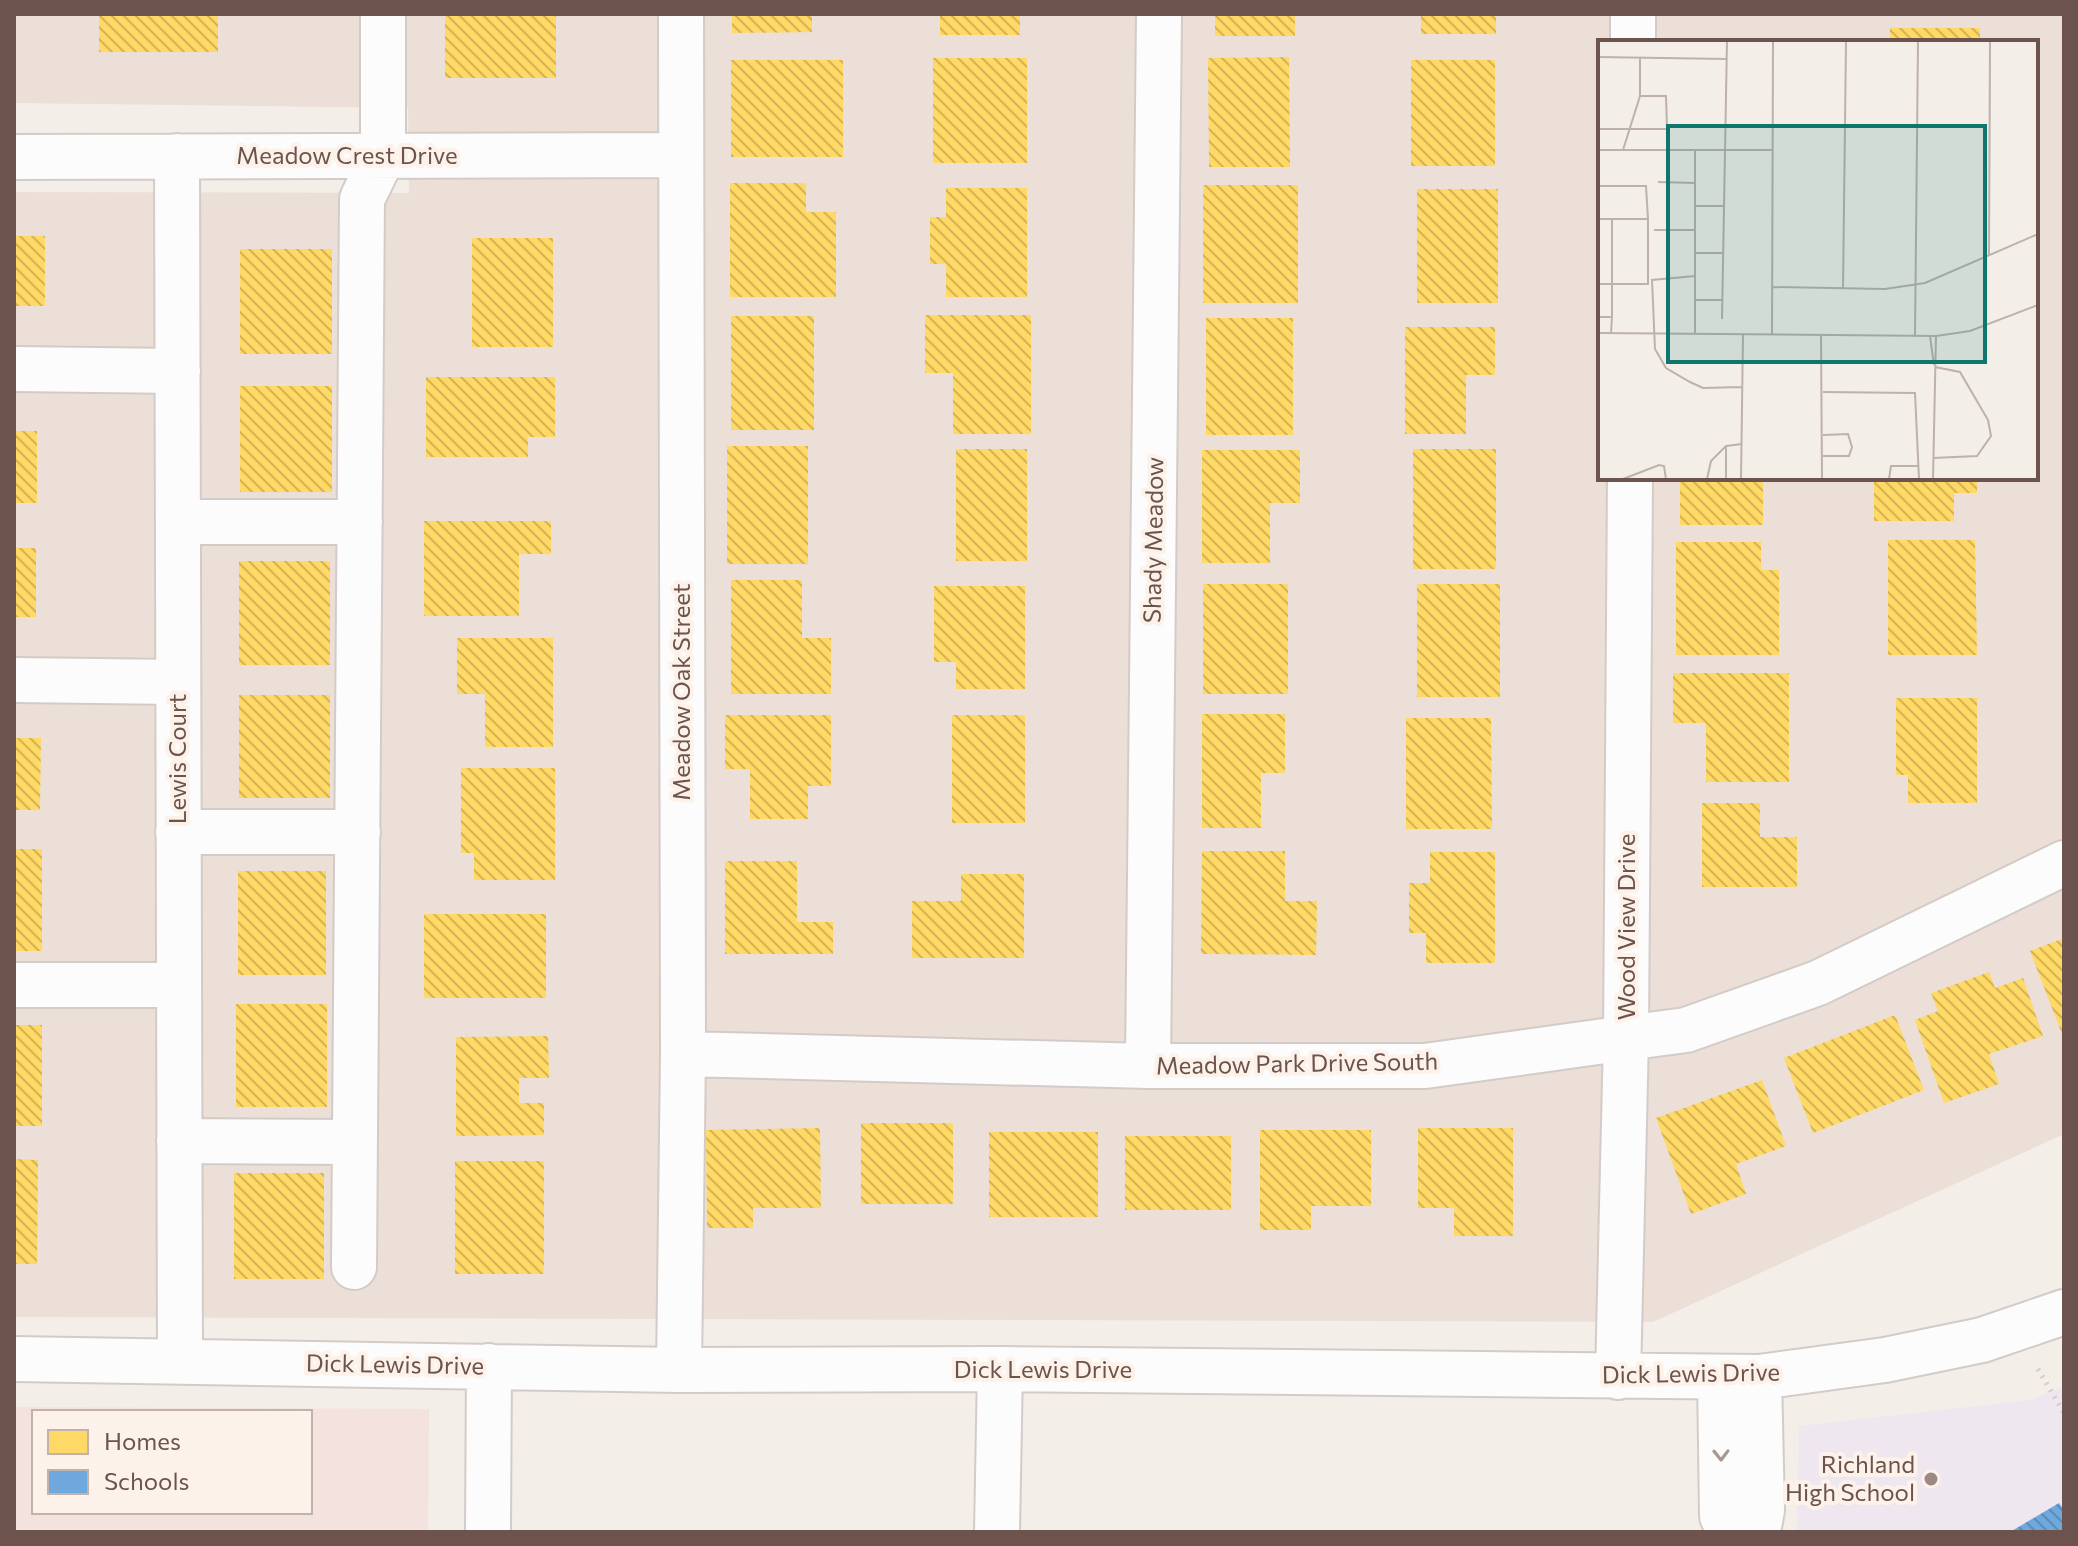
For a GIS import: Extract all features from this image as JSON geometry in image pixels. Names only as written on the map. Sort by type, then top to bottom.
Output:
[{"type":"street","points":[[354,1267],[362,199],[383,156],[383,14]]},
{"type":"street","name":"Meadow Oak Street","points":[[679,1370],[683,1054],[681,14]]},
{"type":"street","name":"Shady Meadow","points":[[1148,1066],[1159,14]]},
{"type":"street","points":[[1633,14],[1633,40]]},
{"type":"street","name":"Meadow Crest Drive","points":[[14,157],[679,155]]},
{"type":"street","name":"Lewis Court","points":[[177,156],[180,1361]]},
{"type":"street","points":[[14,369],[178,371]]},
{"type":"street","name":"Wood View Drive","points":[[1618,1377],[1626,1038],[1630,480]]},
{"type":"street","points":[[178,522],[360,522]]},
{"type":"street","points":[[14,680],[178,682]]},
{"type":"street","points":[[178,832],[358,832]]},
{"type":"street","name":"Meadow Park Drive South","points":[[683,1054],[1148,1066],[1425,1066],[1686,1030],[1818,983],[2064,863]]},
{"type":"street","points":[[14,985],[178,985]]},
{"type":"street","points":[[179,1141],[355,1142]]},
{"type":"street","name":"Dick Lewis Drive","points":[[14,1359],[679,1370],[1000,1369],[1740,1377],[1885,1360],[1982,1340],[2064,1312]]},
{"type":"street","points":[[488,1532],[489,1366]]},
{"type":"street","points":[[997,1532],[1000,1369]]},
{"type":"street","points":[[1729,1532],[1722,1516],[1740,1377]]},
{"type":"street","points":[[1740,1377],[1762,1510],[1758,1532]]},
{"type":"path","points":[[2038,1369],[2064,1413]]},
{"type":"shaded area","points":[[14,14],[2064,14],[2064,1134],[1653,1322],[14,1317],[14,192],[409,193],[408,108],[14,103]]},
{"type":"shaded area","name":"Richland High School","points":[[2064,1386],[2064,1532],[1797,1532],[1799,1426],[2030,1400]]},
{"type":"shaded area","points":[[14,1407],[429,1409],[428,1532],[14,1532]]},
{"type":"building: Homes","points":[[99,14],[218,14],[218,52],[99,52]]},
{"type":"building: Homes","points":[[445,14],[556,14],[556,78],[445,78]]},
{"type":"building: Homes","points":[[732,14],[812,14],[812,32],[732,33]]},
{"type":"building: Homes","points":[[940,14],[1020,14],[1020,35],[940,35]]},
{"type":"building: Homes","points":[[1215,14],[1295,14],[1295,36],[1215,36]]},
{"type":"building: Homes","points":[[1421,14],[1496,14],[1496,34],[1421,34]]},
{"type":"building: Homes","points":[[1890,28],[1980,28],[1980,40],[1890,40]]},
{"type":"building: Homes","points":[[1289,57],[1290,167],[1209,167],[1208,58]]},
{"type":"building: Homes","points":[[933,58],[1027,58],[1027,163],[933,163]]},
{"type":"building: Homes","points":[[731,60],[843,60],[843,157],[731,157]]},
{"type":"building: Homes","points":[[1411,60],[1495,60],[1495,166],[1411,166]]},
{"type":"building: Homes","points":[[730,183],[806,183],[806,212],[836,212],[836,297],[730,297]]},
{"type":"building: Homes","points":[[1203,185],[1298,185],[1298,303],[1203,303]]},
{"type":"building: Homes","points":[[946,188],[1027,188],[1027,297],[946,297],[946,264],[930,264],[930,217],[946,217]]},
{"type":"building: Homes","points":[[1417,189],[1498,189],[1498,303],[1417,303]]},
{"type":"building: Homes","points":[[14,236],[45,236],[45,306],[14,306]]},
{"type":"building: Homes","points":[[472,238],[553,238],[553,347],[472,347]]},
{"type":"building: Homes","points":[[240,249],[332,249],[332,354],[240,354]]},
{"type":"building: Homes","points":[[925,315],[1031,315],[1031,434],[953,434],[953,373],[925,373]]},
{"type":"building: Homes","points":[[731,316],[814,316],[814,430],[731,430]]},
{"type":"building: Homes","points":[[1206,318],[1293,318],[1293,435],[1206,435]]},
{"type":"building: Homes","points":[[1405,327],[1495,327],[1495,375],[1466,375],[1466,434],[1405,434]]},
{"type":"building: Homes","points":[[426,377],[555,377],[555,437],[528,437],[528,457],[426,457]]},
{"type":"building: Homes","points":[[240,386],[332,386],[332,492],[240,492]]},
{"type":"building: Homes","points":[[14,431],[37,431],[37,503],[14,503]]},
{"type":"building: Homes","points":[[727,446],[808,446],[808,564],[727,564]]},
{"type":"building: Homes","points":[[956,449],[1027,449],[1027,561],[956,561]]},
{"type":"building: Homes","points":[[1413,449],[1496,449],[1496,569],[1413,569]]},
{"type":"building: Homes","points":[[1202,450],[1300,450],[1300,503],[1270,503],[1270,563],[1202,563]]},
{"type":"building: Homes","points":[[1680,480],[1763,480],[1763,525],[1680,525]]},
{"type":"building: Homes","points":[[1874,480],[1977,480],[1977,493],[1954,493],[1954,521],[1874,521]]},
{"type":"building: Homes","points":[[424,521],[551,521],[551,554],[519,554],[519,616],[424,616]]},
{"type":"building: Homes","points":[[1888,540],[1975,540],[1977,655],[1888,655]]},
{"type":"building: Homes","points":[[1676,542],[1761,542],[1761,570],[1779,570],[1779,655],[1676,655]]},
{"type":"building: Homes","points":[[14,548],[36,548],[36,617],[14,617]]},
{"type":"building: Homes","points":[[239,561],[330,561],[330,665],[239,665]]},
{"type":"building: Homes","points":[[731,580],[802,580],[802,638],[831,638],[831,694],[731,694]]},
{"type":"building: Homes","points":[[1203,584],[1288,584],[1288,694],[1203,694]]},
{"type":"building: Homes","points":[[1417,584],[1500,584],[1500,697],[1417,697]]},
{"type":"building: Homes","points":[[934,586],[1025,586],[1025,689],[956,689],[956,662],[934,662]]},
{"type":"building: Homes","points":[[457,638],[553,638],[553,747],[485,747],[485,694],[457,694]]},
{"type":"building: Homes","points":[[1673,673],[1789,673],[1789,782],[1706,782],[1706,723],[1673,723]]},
{"type":"building: Homes","points":[[239,695],[330,695],[330,798],[239,798]]},
{"type":"building: Homes","points":[[1896,698],[1977,698],[1977,803],[1908,803],[1908,775],[1896,775]]},
{"type":"building: Homes","points":[[1202,714],[1285,714],[1285,773],[1261,773],[1261,828],[1202,828]]},
{"type":"building: Homes","points":[[725,715],[831,715],[831,786],[808,786],[808,819],[750,819],[750,769],[725,769]]},
{"type":"building: Homes","points":[[952,715],[1025,715],[1025,823],[952,823]]},
{"type":"building: Homes","points":[[1406,718],[1491,718],[1492,829],[1406,829]]},
{"type":"building: Homes","points":[[14,738],[41,738],[40,810],[14,810]]},
{"type":"building: Homes","points":[[461,768],[555,768],[555,880],[474,880],[474,853],[461,853]]},
{"type":"building: Homes","points":[[1702,803],[1760,803],[1760,837],[1797,837],[1797,887],[1702,887]]},
{"type":"building: Homes","points":[[14,849],[42,849],[42,951],[14,951]]},
{"type":"building: Homes","points":[[1202,851],[1285,851],[1285,901],[1317,901],[1316,955],[1201,954]]},
{"type":"building: Homes","points":[[1430,852],[1495,852],[1495,963],[1426,963],[1426,933],[1409,933],[1409,883],[1430,883]]},
{"type":"building: Homes","points":[[725,861],[797,861],[797,922],[833,922],[833,954],[725,954]]},
{"type":"building: Homes","points":[[238,871],[326,871],[326,975],[238,975]]},
{"type":"building: Homes","points":[[961,874],[1024,874],[1024,958],[912,958],[912,901],[961,901]]},
{"type":"building: Homes","points":[[424,914],[546,914],[546,998],[424,998]]},
{"type":"building: Homes","points":[[2064,938],[2064,1039],[2030,951]]},
{"type":"building: Homes","points":[[1989,972],[1995,988],[2023,978],[2043,1036],[1989,1054],[1999,1084],[1944,1103],[1915,1020],[1938,1011],[1931,993]]},
{"type":"building: Homes","points":[[236,1004],[327,1004],[327,1107],[236,1107]]},
{"type":"building: Homes","points":[[1895,1015],[1924,1090],[1813,1133],[1784,1058]]},
{"type":"building: Homes","points":[[14,1025],[42,1025],[42,1126],[14,1126]]},
{"type":"building: Homes","points":[[548,1036],[549,1078],[519,1078],[519,1103],[544,1103],[544,1135],[456,1136],[456,1037]]},
{"type":"building: Homes","points":[[1762,1080],[1786,1146],[1736,1164],[1746,1194],[1691,1214],[1656,1118]]},
{"type":"building: Homes","points":[[861,1123],[953,1123],[953,1204],[861,1204]]},
{"type":"building: Homes","points":[[820,1128],[821,1208],[753,1208],[753,1228],[707,1228],[706,1130]]},
{"type":"building: Homes","points":[[1418,1128],[1513,1128],[1513,1236],[1454,1236],[1454,1208],[1418,1208]]},
{"type":"building: Homes","points":[[1260,1130],[1371,1130],[1371,1206],[1311,1206],[1311,1230],[1260,1230]]},
{"type":"building: Homes","points":[[989,1132],[1098,1132],[1098,1217],[989,1217]]},
{"type":"building: Homes","points":[[1125,1136],[1231,1136],[1231,1210],[1125,1210]]},
{"type":"building: Homes","points":[[14,1159],[38,1160],[37,1264],[14,1264]]},
{"type":"building: Homes","points":[[455,1161],[544,1161],[544,1274],[455,1274]]},
{"type":"building: Homes","points":[[234,1173],[324,1173],[324,1279],[234,1279]]},
{"type":"building: Schools","points":[[2059,1503],[2064,1510],[2064,1532],[2010,1532]]},
{"type":"place","name":"Richland High School","points":[[1931,1479]]}]
